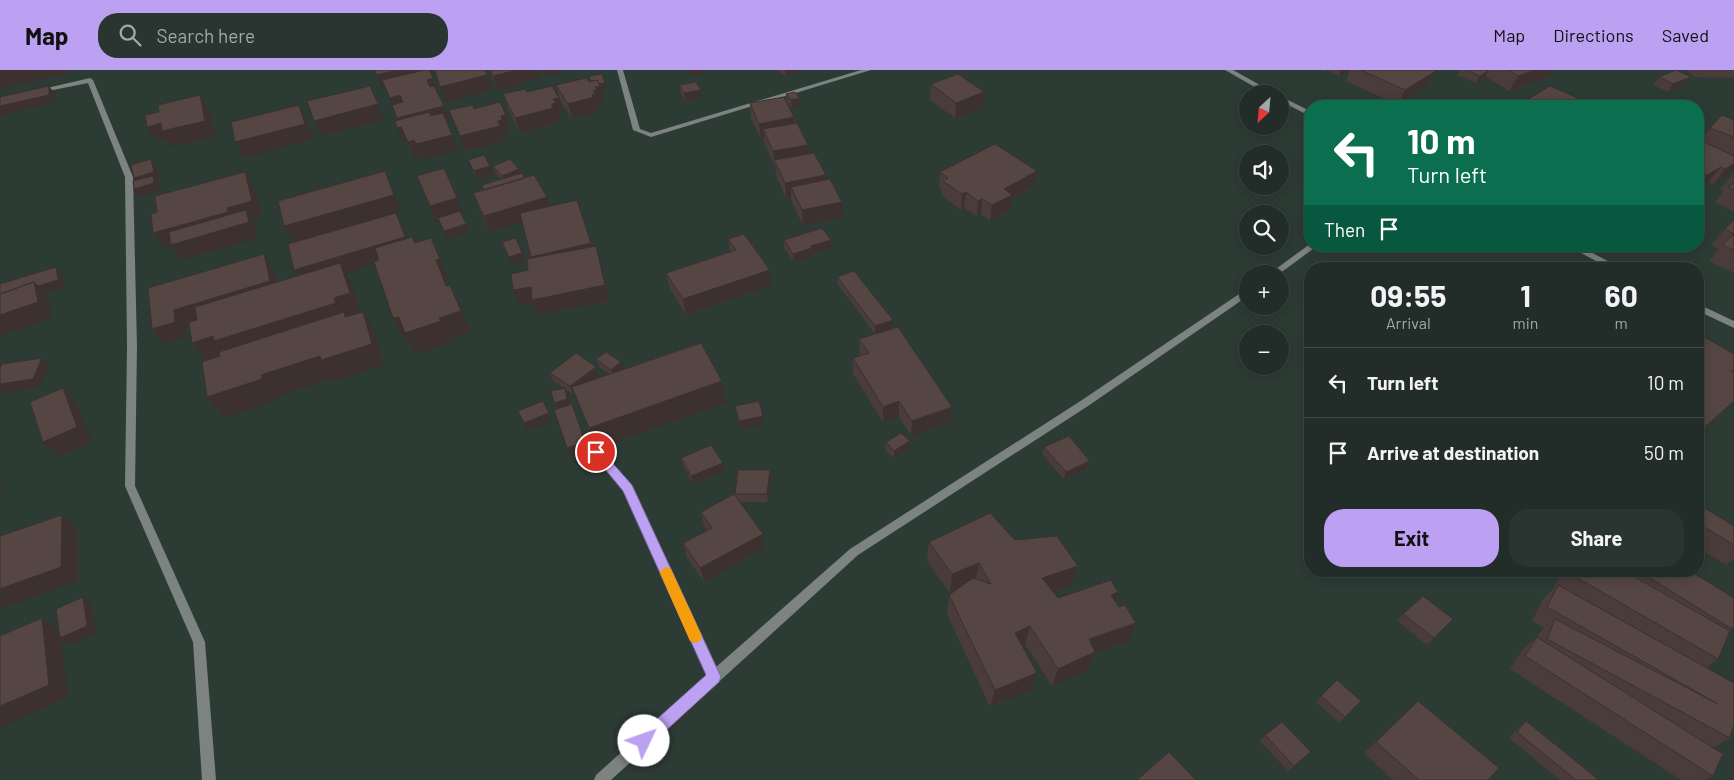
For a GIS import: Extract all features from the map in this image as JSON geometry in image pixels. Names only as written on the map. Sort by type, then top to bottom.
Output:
[{"type":"street","points":[[620,70],[637,130],[651,135],[868,70]]},
{"type":"street","points":[[1228,70],[1256,85]]},
{"type":"street","points":[[27,94],[90,75],[128,177],[132,346],[130,486],[199,642],[209,780]]},
{"type":"street","points":[[1289,103],[1304,111]]},
{"type":"street","points":[[1286,265],[1304,252]]},
{"type":"street","points":[[1584,252],[1605,262]]},
{"type":"street","points":[[602,780],[854,552],[1085,403],[1239,298]]},
{"type":"street","points":[[1704,310],[1734,325]]},
{"type":"street","points":[[596,452],[628,488],[714,677]]},
{"type":"building","points":[[374,70],[398,70],[377,75]]},
{"type":"building","points":[[429,70],[433,78],[427,80],[430,87],[434,86],[444,106],[397,118],[392,105],[403,102],[400,95],[390,98],[382,80]]},
{"type":"building","points":[[435,70],[485,70],[487,75],[440,87]]},
{"type":"building","points":[[491,70],[513,70],[513,71],[493,76]]},
{"type":"building","points":[[1361,70],[1434,70],[1436,71],[1405,90]]},
{"type":"building","points":[[1467,70],[1486,70],[1488,71],[1480,76]]},
{"type":"building","points":[[1508,70],[1535,70],[1518,76]]},
{"type":"building","points":[[1676,70],[1691,77],[1673,84],[1659,77]]},
{"type":"building","points":[[602,74],[605,83],[599,84],[597,80],[591,81],[589,76]]},
{"type":"building","points":[[958,74],[984,92],[956,103],[931,84]]},
{"type":"building","points":[[586,78],[589,82],[597,80],[600,86],[595,87],[597,90],[593,91],[595,94],[592,95],[594,97],[568,104],[556,85]]},
{"type":"building","points":[[696,82],[701,90],[684,93],[679,85]]},
{"type":"building","points":[[49,86],[49,95],[0,106],[0,97]]},
{"type":"building","points":[[370,86],[378,104],[314,121],[307,101]]},
{"type":"building","points":[[552,86],[559,98],[553,99],[556,103],[551,104],[554,108],[515,118],[503,94],[525,89],[527,92]]},
{"type":"building","points":[[1550,86],[1582,100],[1527,100]]},
{"type":"building","points":[[795,92],[800,98],[791,100],[786,94]]},
{"type":"building","points":[[200,95],[205,121],[162,131],[161,123],[147,127],[145,115],[159,112],[158,105]]},
{"type":"building","points":[[784,97],[794,117],[759,124],[750,103]]},
{"type":"building","points":[[500,102],[506,115],[501,116],[502,120],[498,121],[500,126],[460,136],[449,110],[473,105],[474,109]]},
{"type":"building","points":[[299,105],[305,124],[235,142],[231,122]]},
{"type":"building","points":[[429,112],[431,116],[443,113],[452,135],[416,144],[414,140],[408,142],[401,127],[397,128],[395,121]]},
{"type":"building","points":[[1722,115],[1734,120],[1734,137],[1710,128]]},
{"type":"building","points":[[797,123],[808,145],[773,151],[763,129]]},
{"type":"building","points":[[1704,142],[1734,156],[1734,164],[1725,169],[1721,167],[1707,175],[1704,173]]},
{"type":"building","points":[[995,144],[1037,171],[1004,189],[1012,195],[992,205],[982,199],[978,201],[966,192],[962,194],[943,181],[948,178],[940,172]]},
{"type":"building","points":[[814,153],[826,175],[785,183],[774,160]]},
{"type":"building","points":[[484,155],[490,166],[474,171],[468,160]]},
{"type":"building","points":[[151,159],[154,172],[134,178],[131,165]]},
{"type":"building","points":[[510,159],[519,169],[502,176],[493,166]]},
{"type":"building","points":[[444,168],[457,198],[430,206],[417,176]]},
{"type":"building","points":[[385,171],[394,195],[284,226],[278,201]]},
{"type":"building","points":[[245,172],[252,201],[227,208],[228,212],[153,233],[151,214],[157,212],[155,196]]},
{"type":"building","points":[[522,173],[525,178],[484,190],[482,185]]},
{"type":"building","points":[[534,175],[547,197],[484,216],[473,193]]},
{"type":"building","points":[[153,176],[154,183],[134,189],[133,181]]},
{"type":"building","points":[[830,179],[842,202],[802,210],[791,187]]},
{"type":"building","points":[[1734,183],[1734,190],[1728,187]]},
{"type":"building","points":[[577,200],[591,243],[531,257],[520,213]]},
{"type":"building","points":[[246,210],[249,222],[171,245],[169,232]]},
{"type":"building","points":[[460,211],[466,224],[444,231],[438,218]]},
{"type":"building","points":[[396,213],[405,237],[294,270],[288,244]]},
{"type":"building","points":[[1734,220],[1734,234],[1725,229]]},
{"type":"building","points":[[822,228],[831,240],[793,254],[784,240]]},
{"type":"building","points":[[744,234],[770,270],[683,299],[666,273],[736,250],[728,239]]},
{"type":"building","points":[[1734,234],[1734,250],[1722,245]]},
{"type":"building","points":[[412,237],[415,243],[431,238],[440,259],[436,260],[446,286],[450,285],[461,311],[439,318],[441,321],[405,333],[399,317],[393,318],[374,262],[379,260],[375,248]]},
{"type":"building","points":[[516,238],[522,253],[509,257],[502,242]]},
{"type":"building","points":[[596,246],[605,285],[532,300],[531,287],[513,290],[511,274],[528,270],[527,259]]},
{"type":"building","points":[[264,254],[270,281],[174,310],[175,322],[152,329],[148,288]]},
{"type":"building","points":[[340,263],[350,293],[334,298],[336,303],[214,341],[213,336],[192,343],[189,322],[197,320],[195,307]]},
{"type":"building","points":[[56,267],[58,280],[38,286],[34,282],[0,294],[0,284]]},
{"type":"building","points":[[854,271],[893,320],[875,326],[837,277]]},
{"type":"building","points":[[34,282],[38,302],[0,315],[0,294]]},
{"type":"building","points":[[344,312],[345,317],[363,312],[372,344],[321,360],[320,356],[261,375],[262,379],[207,397],[202,362],[220,356],[219,352]]},
{"type":"building","points":[[898,327],[952,407],[912,421],[899,401],[883,407],[853,358],[869,353],[859,339]]},
{"type":"building","points":[[1704,337],[1734,354],[1734,369],[1732,371],[1734,372],[1734,401],[1706,426],[1704,425]]},
{"type":"building","points":[[701,343],[722,381],[589,428],[572,387]]},
{"type":"building","points":[[606,352],[621,362],[611,370],[596,359]]},
{"type":"building","points":[[576,353],[596,367],[570,386],[550,373]]},
{"type":"building","points":[[42,358],[33,379],[0,384],[0,368],[2,364]]},
{"type":"building","points":[[63,388],[77,427],[43,442],[30,402]]},
{"type":"building","points":[[565,388],[567,399],[554,403],[551,391]]},
{"type":"building","points":[[543,401],[549,413],[524,423],[518,411]]},
{"type":"building","points":[[759,401],[763,416],[739,421],[735,406]]},
{"type":"building","points":[[572,404],[585,442],[567,448],[554,410]]},
{"type":"building","points":[[901,433],[910,441],[894,451],[886,442]]},
{"type":"building","points":[[1069,436],[1090,461],[1066,472],[1044,447]]},
{"type":"building","points":[[711,445],[723,463],[691,476],[681,458]]},
{"type":"building","points":[[738,470],[770,470],[767,494],[735,494]]},
{"type":"building","points":[[734,494],[763,534],[700,568],[683,543],[712,528],[701,512]]},
{"type":"building","points":[[1704,508],[1734,526],[1734,545],[1704,527]]},
{"type":"building","points":[[990,513],[1015,540],[1057,536],[1078,566],[1042,578],[1058,598],[1111,580],[1118,592],[1111,595],[1119,607],[1125,605],[1136,623],[1089,639],[1095,652],[1058,669],[1030,626],[1015,633],[1037,673],[995,690],[949,595],[973,578],[991,584],[979,563],[952,574],[929,542]]},
{"type":"building","points":[[62,515],[61,567],[0,589],[0,536]]},
{"type":"building","points":[[1576,577],[1635,577],[1730,631],[1718,659]]},
{"type":"building","points":[[1649,577],[1700,577],[1734,598],[1734,626],[1732,629]]},
{"type":"building","points":[[1558,585],[1734,683],[1734,724],[1730,738],[1547,639],[1555,619],[1718,704],[1547,607]]},
{"type":"building","points":[[1423,596],[1453,619],[1434,638],[1403,614]]},
{"type":"building","points":[[83,597],[87,626],[60,638],[56,609]]},
{"type":"building","points":[[42,618],[49,685],[0,706],[0,636]]},
{"type":"building","points":[[1537,637],[1723,754],[1713,776],[1525,656]]},
{"type":"building","points":[[1337,680],[1361,701],[1345,717],[1321,696]]},
{"type":"building","points":[[1418,701],[1499,768],[1488,780],[1419,780],[1376,742]]},
{"type":"building","points":[[1526,721],[1599,780],[1576,780],[1517,732]]},
{"type":"building","points":[[1282,722],[1311,752],[1294,766],[1265,735]]},
{"type":"building","points":[[1169,752],[1196,780],[1137,780]]},
{"type":"slow traffic","points":[[666,573],[695,636]]},
{"type":"route","points":[[596,452],[628,488],[714,677],[644,741]]}]
